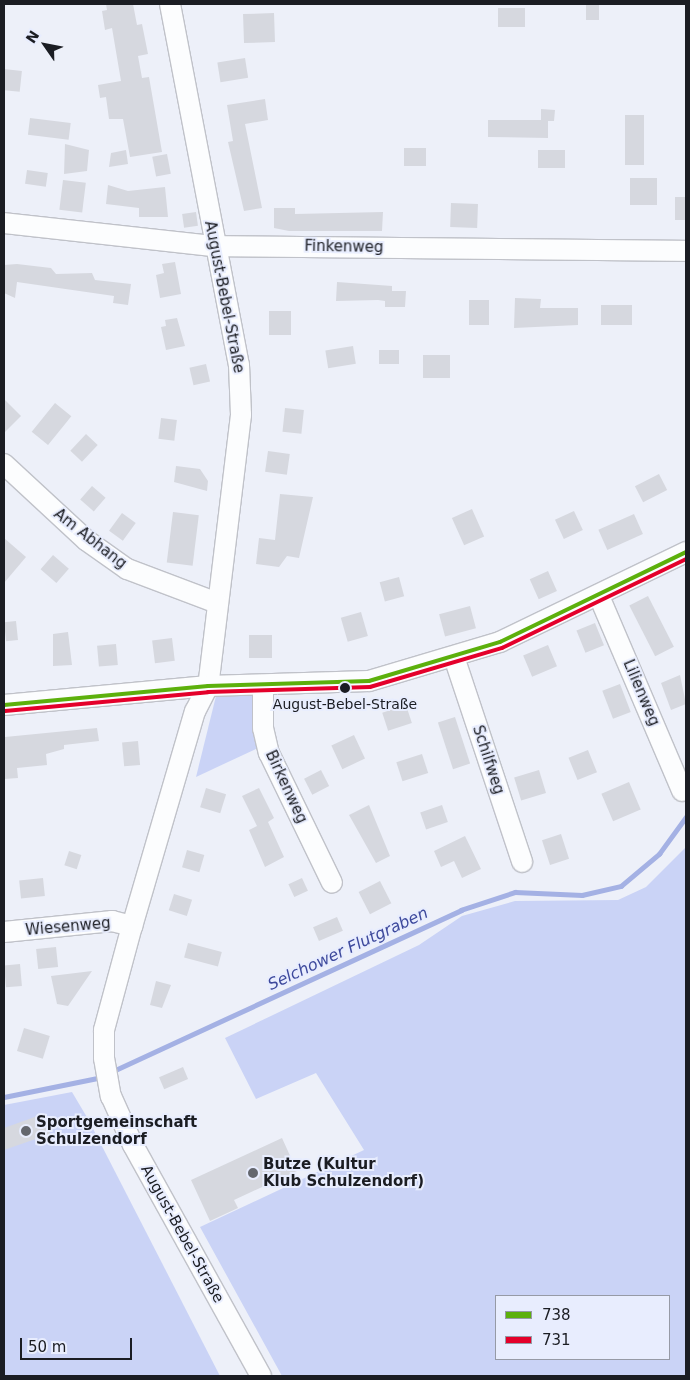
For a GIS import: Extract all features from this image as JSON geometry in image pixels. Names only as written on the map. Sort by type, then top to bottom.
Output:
[{"type":"street","name":"August-Bebel-Straße","points":[[170,4],[214,246],[239,364],[241,415],[208,686],[195,710],[132,926],[104,1030],[104,1058],[111,1096],[133,1145],[260,1376]]},
{"type":"street","name":"Finkenweg","points":[[4,223],[214,246],[686,251]]},
{"type":"street","name":"Am Abhang","points":[[4,464],[86,540],[127,569],[217,603]]},
{"type":"street","points":[[4,705],[208,686],[370,681],[500,642],[599,596],[686,552]]},
{"type":"street","name":"Lilienweg","points":[[599,596],[682,791]]},
{"type":"street","name":"Schilfweg","points":[[454,657],[522,862]]},
{"type":"street","name":"Birkenweg","points":[[263,685],[263,728],[269,753],[332,883]]},
{"type":"street","name":"Wiesenweg","points":[[4,932],[112,921],[132,926]]},
{"type":"shaded area","points":[[253,691],[260,747],[196,777],[216,696]]},
{"type":"shaded area","points":[[686,847],[686,1376],[282,1376],[200,1227],[364,1150],[316,1073],[256,1099],[225,1038],[419,945],[462,916],[515,901],[618,900],[646,887]]},
{"type":"shaded area","points":[[72,1092],[88,1119],[220,1376],[4,1376],[4,1105]]},
{"type":"building","points":[[106,4],[133,4],[137,25],[142,24],[148,54],[138,56],[142,78],[149,77],[162,152],[130,157],[123,119],[109,119],[106,97],[100,98],[98,85],[121,81],[112,28],[105,30],[102,11],[107,10]]},
{"type":"building","points":[[586,4],[599,4],[599,20],[586,20]]},
{"type":"building","points":[[498,8],[525,8],[525,27],[498,27]]},
{"type":"building","points":[[274,13],[275,42],[244,43],[243,14]]},
{"type":"building","points":[[245,58],[248,78],[220,82],[217,62]]},
{"type":"building","points":[[4,69],[22,71],[20,92],[4,90]]},
{"type":"building","points":[[265,99],[268,120],[245,124],[262,208],[244,211],[228,142],[233,141],[227,105]]},
{"type":"building","points":[[541,109],[555,110],[554,121],[548,121],[548,138],[488,137],[488,120],[541,120]]},
{"type":"building","points":[[625,115],[644,115],[644,165],[625,165]]},
{"type":"building","points":[[30,118],[71,123],[69,140],[28,135]]},
{"type":"building","points":[[65,144],[89,150],[87,171],[64,174]]},
{"type":"building","points":[[404,148],[426,148],[426,166],[404,166]]},
{"type":"building","points":[[126,150],[128,164],[109,167],[111,153]]},
{"type":"building","points":[[538,150],[565,150],[565,168],[538,168]]},
{"type":"building","points":[[167,154],[171,174],[156,176],[152,157]]},
{"type":"building","points":[[27,170],[48,173],[46,187],[25,184]]},
{"type":"building","points":[[630,178],[657,178],[657,205],[630,205]]},
{"type":"building","points":[[63,180],[86,183],[82,213],[59,210]]},
{"type":"building","points":[[108,185],[128,191],[165,187],[168,217],[139,217],[139,208],[106,204]]},
{"type":"building","points":[[675,197],[686,197],[686,220],[675,220]]},
{"type":"building","points":[[451,203],[478,204],[477,228],[450,227]]},
{"type":"building","points":[[274,208],[295,208],[295,214],[383,212],[382,231],[289,231],[274,228]]},
{"type":"building","points":[[196,212],[198,226],[184,228],[182,214]]},
{"type":"building","points":[[175,262],[181,294],[160,298],[156,275],[164,273],[162,264]]},
{"type":"building","points":[[17,264],[51,268],[56,274],[92,273],[95,280],[131,284],[128,305],[113,303],[114,296],[17,282],[15,298],[4,293],[4,265]]},
{"type":"building","points":[[337,282],[392,286],[392,291],[406,291],[405,307],[385,307],[385,301],[378,300],[336,301]]},
{"type":"building","points":[[515,298],[541,299],[540,308],[578,308],[578,325],[514,328]]},
{"type":"building","points":[[469,300],[489,300],[489,325],[469,325]]},
{"type":"building","points":[[601,305],[632,305],[632,325],[601,325]]},
{"type":"building","points":[[269,311],[291,311],[291,335],[269,335]]},
{"type":"building","points":[[177,318],[185,346],[166,350],[161,327],[166,326],[165,320]]},
{"type":"building","points":[[353,346],[356,364],[328,368],[325,350]]},
{"type":"building","points":[[379,350],[399,350],[399,364],[379,364]]},
{"type":"building","points":[[423,355],[450,355],[450,378],[423,378]]},
{"type":"building","points":[[206,364],[210,382],[193,385],[189,368]]},
{"type":"building","points":[[4,399],[21,416],[4,433]]},
{"type":"building","points":[[55,403],[71,416],[48,445],[32,432]]},
{"type":"building","points":[[285,408],[304,410],[301,434],[282,432]]},
{"type":"building","points":[[161,418],[177,420],[174,441],[158,439]]},
{"type":"building","points":[[86,434],[98,445],[82,462],[70,451]]},
{"type":"building","points":[[268,451],[290,454],[287,475],[265,472]]},
{"type":"building","points":[[176,466],[200,469],[208,481],[207,491],[174,482]]},
{"type":"building","points":[[659,474],[667,490],[643,502],[635,486]]},
{"type":"building","points":[[92,486],[106,498],[94,511],[80,500]]},
{"type":"building","points":[[280,494],[313,497],[299,558],[287,556],[279,567],[256,564],[259,538],[275,540]]},
{"type":"building","points":[[472,509],[484,536],[464,545],[452,518]]},
{"type":"building","points":[[574,511],[583,530],[564,539],[555,520]]},
{"type":"building","points":[[173,512],[199,515],[193,566],[167,563]]},
{"type":"building","points":[[122,513],[136,523],[123,541],[109,531]]},
{"type":"building","points":[[634,514],[643,534],[607,550],[598,530]]},
{"type":"building","points":[[4,538],[26,557],[4,583]]},
{"type":"building","points":[[53,555],[69,569],[56,583],[41,569]]},
{"type":"building","points":[[548,571],[557,591],[539,599],[530,579]]},
{"type":"building","points":[[399,577],[404,596],[385,601],[380,582]]},
{"type":"building","points":[[648,596],[674,647],[655,656],[629,606]]},
{"type":"building","points":[[470,606],[476,628],[445,636],[439,614]]},
{"type":"building","points":[[361,612],[368,636],[348,642],[341,618]]},
{"type":"building","points":[[16,621],[18,640],[6,641],[4,622]]},
{"type":"building","points":[[595,623],[604,645],[585,653],[576,630]]},
{"type":"building","points":[[68,632],[72,665],[53,666],[53,634]]},
{"type":"building","points":[[249,635],[272,635],[272,658],[249,658]]},
{"type":"building","points":[[172,638],[175,661],[155,663],[152,640]]},
{"type":"building","points":[[116,644],[118,665],[99,667],[97,646]]},
{"type":"building","points":[[548,645],[557,666],[532,677],[523,656]]},
{"type":"building","points":[[680,675],[686,704],[671,710],[661,683]]},
{"type":"building","points":[[620,684],[631,712],[613,719],[602,691]]},
{"type":"building","points":[[406,705],[412,723],[388,731],[382,713]]},
{"type":"building","points":[[455,717],[470,764],[453,769],[438,723]]},
{"type":"building","points":[[97,728],[99,741],[64,745],[64,749],[46,754],[47,765],[17,768],[18,778],[4,779],[5,737]]},
{"type":"building","points":[[354,735],[365,759],[342,769],[331,746]]},
{"type":"building","points":[[138,741],[140,765],[124,766],[122,742]]},
{"type":"building","points":[[588,750],[597,772],[578,780],[569,758]]},
{"type":"building","points":[[422,754],[428,773],[403,781],[396,762]]},
{"type":"building","points":[[321,770],[329,786],[312,795],[304,779]]},
{"type":"building","points":[[539,770],[546,793],[521,801],[514,778]]},
{"type":"building","points":[[629,782],[641,810],[613,821],[601,794]]},
{"type":"building","points":[[206,788],[226,794],[220,813],[200,807]]},
{"type":"building","points":[[259,788],[274,818],[268,822],[284,857],[265,867],[249,830],[257,826],[242,796]]},
{"type":"building","points":[[369,805],[390,856],[376,863],[349,815]]},
{"type":"building","points":[[442,805],[448,822],[426,830],[420,812]]},
{"type":"building","points":[[561,834],[569,859],[550,865],[542,840]]},
{"type":"building","points":[[465,836],[481,869],[462,878],[454,861],[441,867],[434,851]]},
{"type":"building","points":[[187,850],[204,855],[199,872],[182,867]]},
{"type":"building","points":[[69,851],[81,855],[77,869],[64,865]]},
{"type":"building","points":[[43,878],[45,896],[21,898],[19,881]]},
{"type":"building","points":[[302,878],[308,891],[294,897],[288,884]]},
{"type":"building","points":[[380,881],[391,903],[370,914],[359,892]]},
{"type":"building","points":[[174,894],[192,900],[187,916],[169,910]]},
{"type":"building","points":[[337,917],[343,931],[319,941],[313,927]]},
{"type":"building","points":[[188,943],[222,952],[218,967],[184,957]]},
{"type":"building","points":[[56,947],[58,967],[38,969],[36,949]]},
{"type":"building","points":[[20,964],[22,986],[6,987],[4,965]]},
{"type":"building","points":[[92,971],[68,1006],[57,1004],[51,976]]},
{"type":"building","points":[[156,981],[171,985],[162,1008],[150,1005]]},
{"type":"building","points":[[24,1028],[50,1036],[43,1059],[17,1051]]},
{"type":"building","points":[[183,1067],[188,1079],[164,1089],[159,1077]]},
{"type":"building","name":"Sportgemeinschaft Schulzendorf","points":[[43,1114],[50,1134],[4,1150],[4,1128]]},
{"type":"building","points":[[282,1138],[297,1171],[234,1200],[238,1208],[210,1221],[191,1180]]},
{"type":"waterway","name":"Selchower Flutgraben","points":[[111,1072],[461,910],[515,892],[582,895],[621,886],[659,854],[686,817]]},
{"type":"waterway","name":"Selchower Flutgraben","points":[[4,1097],[102,1077]]},
{"type":"transit line","name":"738","points":[[4,705],[208,686],[369,681],[500,642],[686,552]]},
{"type":"transit line","name":"731","points":[[5,711],[208,692],[370,687],[502,648],[686,559]]},
{"type":"place","name":"August-Bebel-Straße","points":[[345,688]]},
{"type":"place","name":"Sportgemeinschaft Schulzendorf","points":[[26,1131]]},
{"type":"place","name":"Butze (Kultur Klub Schulzendorf)","points":[[253,1173]]}]
